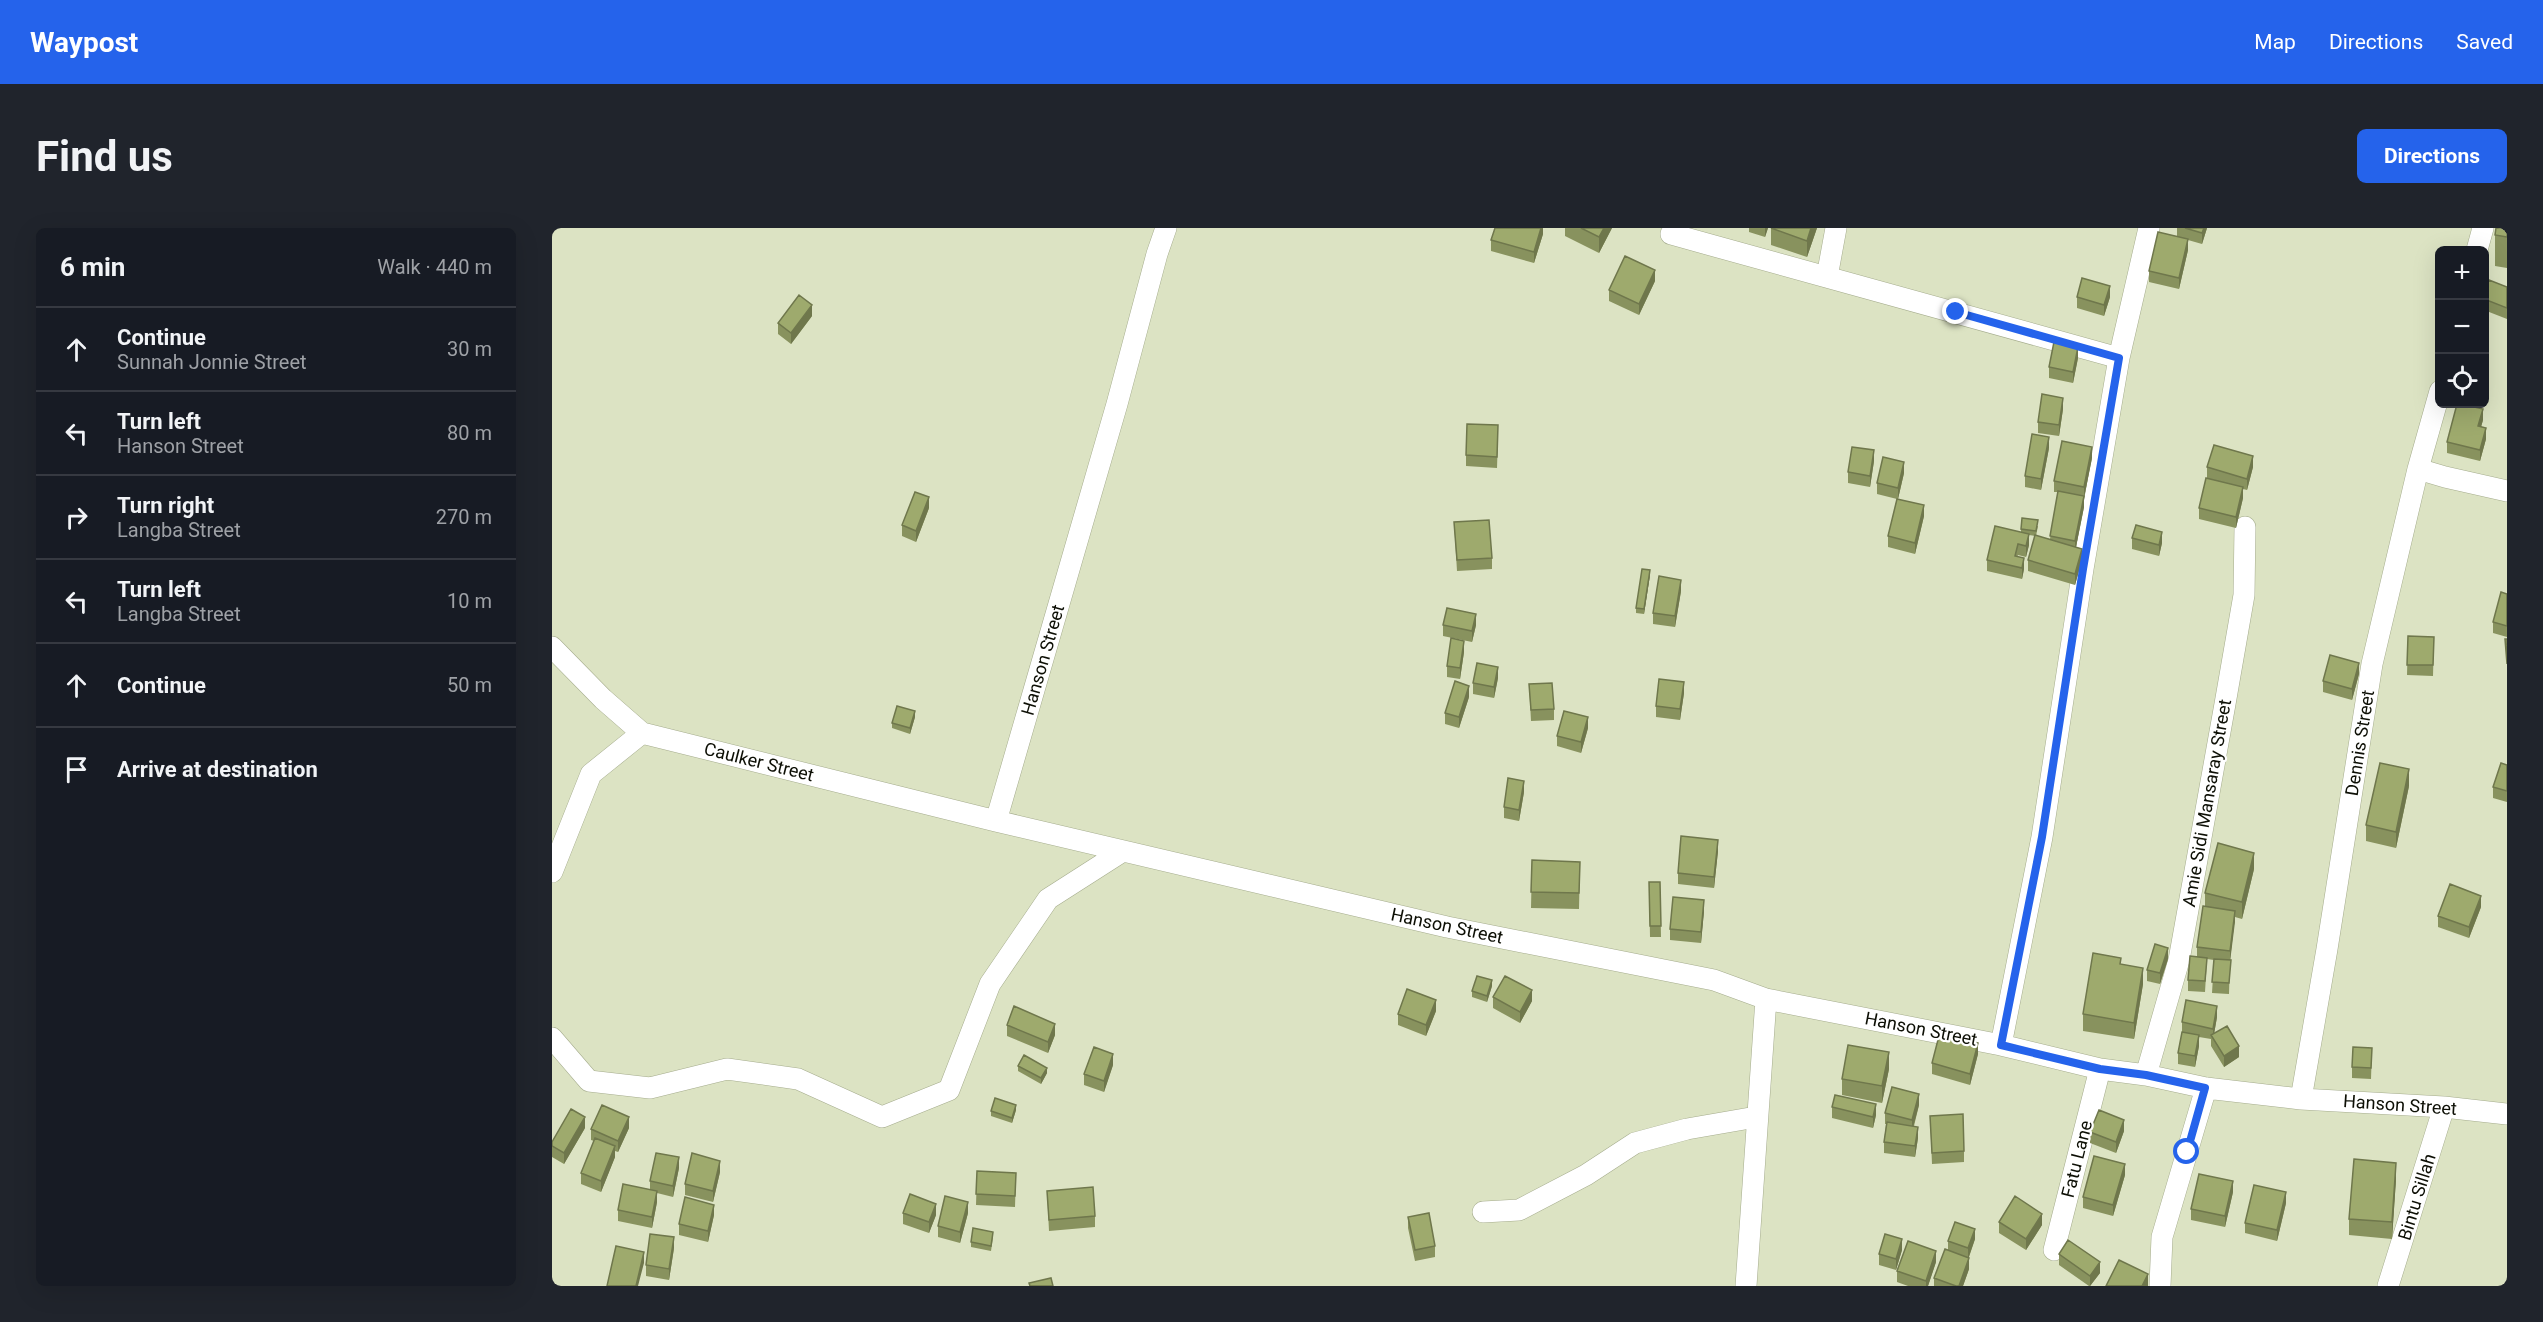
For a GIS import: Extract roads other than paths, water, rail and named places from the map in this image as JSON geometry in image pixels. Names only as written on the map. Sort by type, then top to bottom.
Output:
[{"type":"street","name":"Hanson Street","points":[[1166,228],[996,821],[1447,927],[1714,980],[1766,999],[2001,1045],[2100,1069],[2146,1075],[2205,1088],[2301,1099],[2444,1107],[2507,1114]]},
{"type":"street","points":[[1827,277],[1836,228]]},
{"type":"street","points":[[2001,1045],[2042,837],[2083,569],[2119,358],[2149,228]]},
{"type":"street","points":[[2478,246],[2483,228]]},
{"type":"street","points":[[1671,234],[2119,358]]},
{"type":"street","name":"Dennis Street","points":[[2301,1099],[2372,664],[2435,406]]},
{"type":"street","points":[[2418,469],[2507,490]]},
{"type":"street","name":"Amie Sidi Mansaray Street","points":[[2146,1075],[2179,960],[2244,595],[2245,528]]},
{"type":"street","name":"Caulker Street","points":[[552,647],[603,699],[642,733],[996,821]]},
{"type":"street","points":[[552,872],[591,774],[642,733]]},
{"type":"street","points":[[552,1038],[589,1081],[650,1088],[727,1069],[798,1079],[882,1117],[949,1090],[990,984],[1048,899],[1124,851]]},
{"type":"street","points":[[1746,1286],[1766,999]]},
{"type":"street","name":"Fatu Lane","points":[[2054,1250],[2100,1069]]},
{"type":"street","points":[[2160,1286],[2162,1238],[2205,1088]]},
{"type":"street","name":"Bintu Sillah","points":[[2388,1286],[2444,1107]]},
{"type":"street","points":[[1484,1212],[1519,1210],[1539,1201],[1586,1175],[1635,1143],[1687,1129],[1756,1117]]}]
